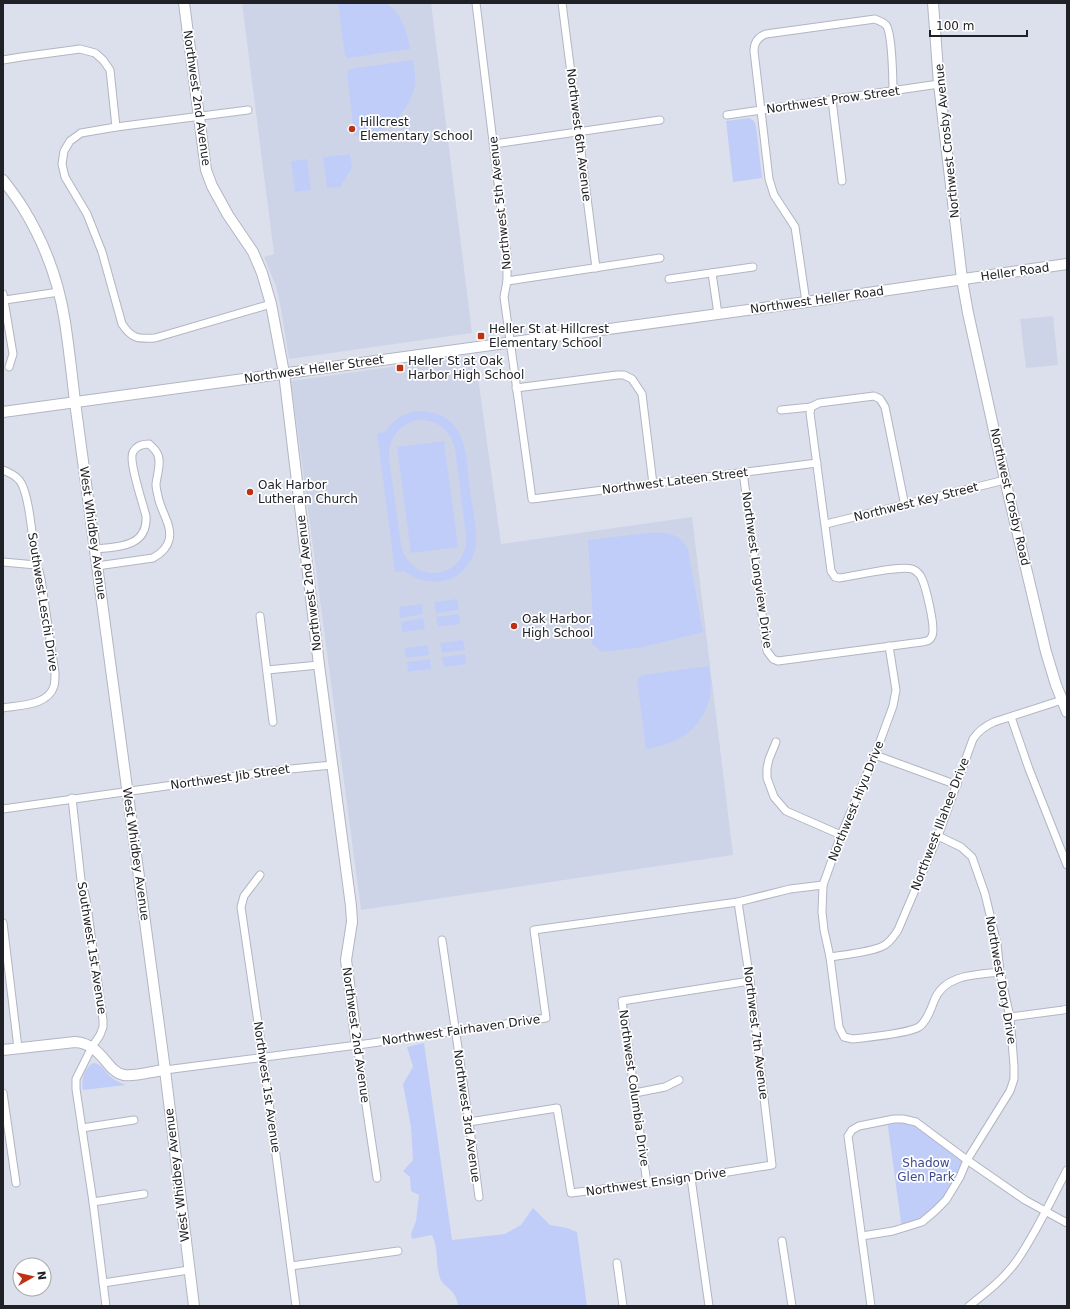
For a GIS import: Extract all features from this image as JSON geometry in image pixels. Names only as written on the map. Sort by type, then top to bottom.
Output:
[{"type":"street","name":"Northwest 2nd Avenue","points":[[184,3],[206,170],[212,186],[228,216],[252,252],[262,273],[271,304],[284,372],[319,665],[352,916],[346,960],[377,1178]]},
{"type":"street","name":"Northwest 5th Avenue","points":[[476,3],[507,256],[507,281],[504,297],[532,499]]},
{"type":"street","name":"Northwest 6th Avenue","points":[[562,3],[596,268]]},
{"type":"street","name":"Northwest Crosby Avenue","points":[[933,3],[939,84],[962,279]]},
{"type":"street","points":[[806,302],[795,227],[774,196],[769,179],[754,47],[758,38],[766,34],[875,20],[880,21],[886,25],[890,34],[893,91]]},
{"type":"street","points":[[3,60],[21,56],[80,49],[95,53],[103,60],[110,70],[116,127]]},
{"type":"street","name":"Northwest Prow Street","points":[[727,115],[939,84]]},
{"type":"street","points":[[832,100],[842,181]]},
{"type":"street","points":[[248,110],[81,133],[70,142],[64,151],[62,164],[65,177],[87,214],[102,252],[122,324],[128,333],[136,338],[155,338],[271,304]]},
{"type":"street","points":[[494,144],[660,120]]},
{"type":"street","name":"West Whidbey Avenue","points":[[3,180],[22,208],[47,257],[59,292],[65,321],[165,1070],[194,1306]]},
{"type":"street","points":[[507,281],[660,258]]},
{"type":"street","name":"Heller Road","points":[[962,279],[1067,264]]},
{"type":"street","points":[[669,279],[753,267]]},
{"type":"street","points":[[712,273],[718,314]]},
{"type":"street","name":"Northwest Heller Road","points":[[672,320],[962,279]]},
{"type":"street","name":"Northwest Crosby Road","points":[[962,279],[1005,480],[1046,652],[1067,712]]},
{"type":"street","points":[[9,367],[13,354],[4,297],[59,292]]},
{"type":"street","name":"Northwest Heller Street","points":[[3,412],[284,372],[672,320]]},
{"type":"street","points":[[516,388],[617,375],[632,379],[642,394],[653,484]]},
{"type":"street","points":[[781,410],[811,407],[819,403],[874,396],[881,400],[885,407],[905,506]]},
{"type":"street","points":[[811,407],[810,412],[826,524]]},
{"type":"street","points":[[96,549],[125,546],[135,541],[142,535],[146,523],[146,516],[132,463],[132,453],[142,444],[149,444],[158,454],[159,464],[156,485],[160,507],[167,522],[169,531],[169,540],[166,548],[153,558],[97,566]]},
{"type":"street","name":"Northwest Lateen Street","points":[[532,499],[817,463]]},
{"type":"street","name":"Southwest Leschi Drive","points":[[3,470],[19,480],[27,495],[36,565],[41,580],[55,673],[53,687],[49,695],[42,701],[3,708]]},
{"type":"street","name":"Northwest Longview Drive","points":[[743,472],[767,651],[773,659],[783,661],[928,641],[932,637],[933,622],[922,578],[917,572],[905,568],[846,577],[835,577],[831,571],[826,524]]},
{"type":"street","name":"Northwest Key Street","points":[[826,524],[905,506],[1005,480]]},
{"type":"street","points":[[3,562],[36,565]]},
{"type":"street","points":[[260,616],[273,722]]},
{"type":"street","name":"Northwest Hiyu Drive","points":[[889,646],[896,690],[895,697],[875,755],[841,835],[823,886],[822,912],[824,930],[830,957],[839,1027],[844,1037],[853,1040],[908,1031],[919,1026],[926,1019],[942,986],[962,977],[1000,972]]},
{"type":"street","points":[[267,670],[319,665]]},
{"type":"street","name":"Northwest Illahee Drive","points":[[830,957],[875,949],[883,946],[889,942],[898,930],[938,836],[973,739],[979,731],[994,722],[1062,700]]},
{"type":"street","points":[[1011,717],[1029,769],[1067,865]]},
{"type":"street","points":[[776,742],[768,759],[767,768],[767,778],[774,797],[786,811],[841,835]]},
{"type":"street","points":[[875,755],[957,785]]},
{"type":"street","name":"Northwest Jib Street","points":[[3,809],[72,798],[280,770],[332,765]]},
{"type":"street","name":"Southwest 1st Avenue","points":[[72,798],[81,880],[86,899],[103,1020],[103,1027],[100,1035],[92,1047],[76,1079],[76,1089],[93,1202],[106,1306]]},
{"type":"street","name":"Northwest Dory Drive","points":[[862,1236],[893,1231],[922,1222],[946,1200],[960,1177],[967,1160],[1010,1091],[1014,1079],[1010,1017],[1000,972],[997,944],[985,894],[972,857],[962,848],[938,836]]},
{"type":"street","name":"Northwest 1st Avenue","points":[[260,874],[244,896],[241,907],[263,1057],[296,1306]]},
{"type":"street","name":"Northwest Fairhaven Drive","points":[[165,1070],[455,1032],[546,1018],[534,930],[738,902],[790,889],[823,886]]},
{"type":"street","name":"Northwest 7th Avenue","points":[[738,902],[750,981],[772,1165]]},
{"type":"street","points":[[3,923],[18,1048]]},
{"type":"street","name":"Northwest 3rd Avenue","points":[[442,940],[479,1197]]},
{"type":"street","name":"Northwest Columbia Drive","points":[[648,1184],[622,1001],[750,981]]},
{"type":"street","points":[[1010,1017],[1067,1009]]},
{"type":"street","points":[[3,1050],[75,1042],[92,1047],[100,1053],[120,1074],[130,1075],[165,1070]]},
{"type":"street","points":[[635,1093],[665,1087],[679,1080]]},
{"type":"street","points":[[3,1093],[16,1183]]},
{"type":"street","name":"Northwest Ensign Drive","points":[[469,1122],[558,1108],[571,1193],[648,1184],[772,1165]]},
{"type":"street","points":[[871,1306],[848,1136],[852,1130],[859,1126],[894,1119],[903,1119],[916,1122],[967,1160],[1025,1200],[1067,1223]]},
{"type":"street","points":[[82,1128],[134,1120]]},
{"type":"street","points":[[969,1306],[1000,1280],[1017,1260],[1067,1170]]},
{"type":"street","points":[[690,1178],[708,1306]]},
{"type":"street","points":[[93,1202],[144,1194]]},
{"type":"street","points":[[782,1241],[792,1306]]},
{"type":"street","points":[[291,1266],[398,1251]]},
{"type":"street","points":[[617,1263],[623,1306]]},
{"type":"street","points":[[103,1283],[189,1270]]},
{"type":"shaded area","name":"Hillcrest Elementary School","points":[[242,3],[431,3],[472,333],[289,359],[276,286],[264,257],[274,254]]},
{"type":"shaded area","points":[[1053,316],[1058,365],[1026,368],[1020,319]]},
{"type":"shaded area","name":"Oak Harbor High School","points":[[475,355],[501,544],[692,517],[733,855],[361,910],[291,381]]},
{"type":"green space","points":[[338,3],[386,3],[392,7],[403,23],[410,49],[348,58],[345,56]]},
{"type":"green space","points":[[413,60],[415,84],[411,99],[397,119],[378,132],[354,136],[347,72],[350,69]]},
{"type":"green space","points":[[749,118],[754,121],[756,126],[762,178],[733,182],[726,121]]},
{"type":"green space","points":[[350,154],[352,168],[340,187],[327,188],[323,157]]},
{"type":"green space","points":[[307,159],[311,190],[295,192],[291,161]]},
{"type":"green space","points":[[428,411],[439,414],[452,423],[460,435],[463,442],[475,520],[476,543],[475,550],[470,561],[464,570],[455,576],[446,580],[435,582],[424,581],[404,571],[395,572],[377,433],[385,432],[398,418],[411,412]],"holes":[[[424,420],[431,421],[442,427],[453,442],[466,536],[464,551],[458,562],[449,569],[438,573],[426,572],[415,567],[406,558],[401,544],[389,458],[390,445],[400,429],[411,422]]]},
{"type":"green space","points":[[444,441],[458,547],[411,553],[397,447]]},
{"type":"green space","points":[[648,533],[672,534],[681,540],[688,550],[703,632],[643,647],[602,652],[592,644],[589,619],[593,618],[588,540]]},
{"type":"green space","points":[[457,599],[459,610],[436,613],[434,602]]},
{"type":"green space","points":[[422,604],[423,614],[400,618],[399,607]]},
{"type":"green space","points":[[459,614],[460,624],[438,627],[436,617]]},
{"type":"green space","points":[[423,618],[425,629],[402,632],[401,622]]},
{"type":"green space","points":[[463,640],[465,650],[442,653],[440,643]]},
{"type":"green space","points":[[428,645],[429,655],[406,658],[405,648]]},
{"type":"green space","points":[[465,654],[466,664],[444,667],[442,657]]},
{"type":"green space","points":[[430,659],[431,669],[408,672],[407,662]]},
{"type":"green space","points":[[709,666],[711,693],[706,709],[695,727],[678,739],[658,747],[646,749],[637,680],[642,675]]},
{"type":"green space","points":[[424,1043],[452,1240],[505,1234],[521,1225],[533,1208],[550,1225],[567,1228],[577,1232],[587,1306],[458,1306],[455,1295],[440,1278],[436,1245],[432,1235],[412,1239],[411,1234],[416,1221],[419,1195],[411,1191],[410,1177],[403,1171],[413,1160],[411,1127],[403,1084],[413,1067],[407,1047]]},
{"type":"green space","points":[[93,1063],[101,1066],[114,1080],[126,1085],[83,1090],[82,1082],[85,1071]]},
{"type":"green space","name":"Shadow Glen Park","points":[[887,1120],[916,1122],[967,1160],[935,1211],[902,1229]]},
{"type":"place","name":"Hillcrest Elementary School","points":[[352,129]]},
{"type":"place","name":"Heller St at Hillcrest Elementary School","points":[[481,336]]},
{"type":"place","name":"Heller St at Oak Harbor High School","points":[[400,368]]},
{"type":"place","name":"Oak Harbor Lutheran Church","points":[[250,492]]},
{"type":"place","name":"Oak Harbor High School","points":[[514,626]]}]
